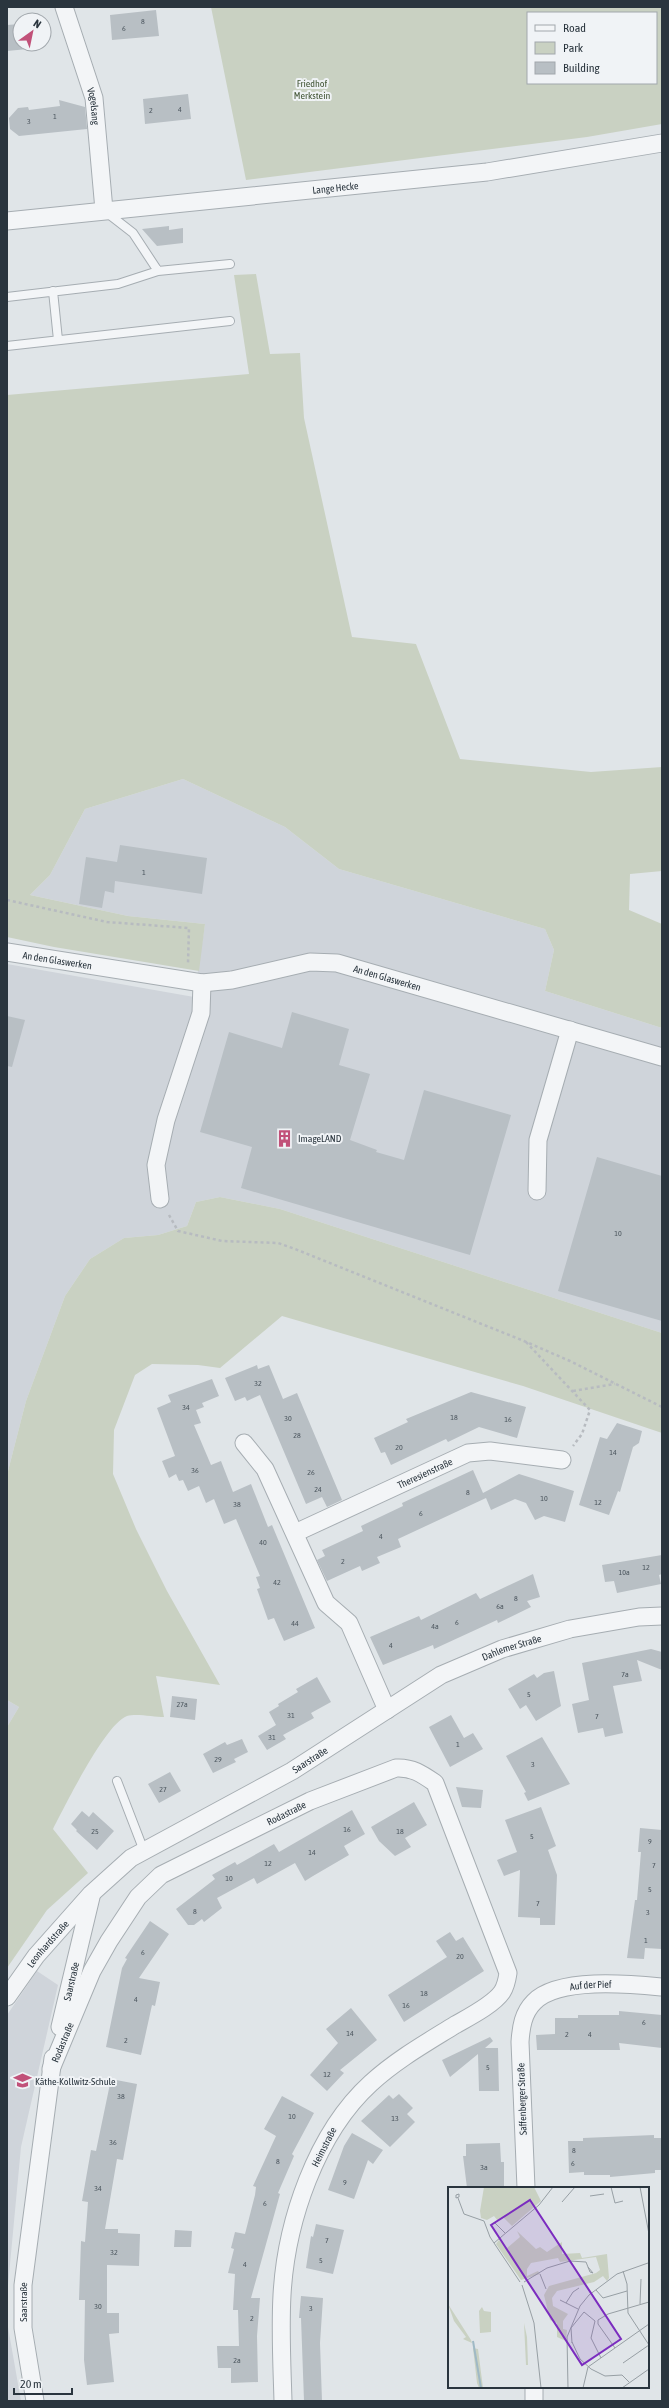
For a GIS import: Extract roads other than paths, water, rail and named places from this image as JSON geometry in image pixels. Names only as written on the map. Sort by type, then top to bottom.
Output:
[{"type":"street","name":"Vogelsang","points":[[64,7],[94,98],[104,210]]},
{"type":"street","name":"Lange Hecke","points":[[7,221],[487,172],[662,143]]},
{"type":"street","name":"An den Glaswerken","points":[[7,952],[194,982],[232,980],[296,964],[337,963],[662,1057]]},
{"type":"street","points":[[160,1199],[156,1165],[166,1120],[201,1013],[194,982]]},
{"type":"street","points":[[537,1191],[538,1140],[570,1030]]},
{"type":"street","points":[[244,1443],[265,1469],[326,1603],[349,1623],[381,1714]]},
{"type":"street","name":"Theresienstraße","points":[[295,1533],[468,1453],[490,1451],[562,1460]]},
{"type":"street","name":"Dahlemer Straße","points":[[381,1714],[441,1676],[502,1649],[570,1629],[639,1617],[662,1616]]},
{"type":"street","name":"Saarstraße","points":[[36,2401],[23,2328],[23,2285],[51,2069],[91,1894],[117,1869],[144,1851],[292,1771],[381,1714]]},
{"type":"street","name":"Rodastraße","points":[[51,2069],[92,1971],[109,1940],[138,1896],[161,1875],[310,1801],[396,1768],[407,1768],[420,1773],[435,1783],[508,1972]]},
{"type":"street","name":"Leonhardstraße","points":[[7,1996],[36,1956],[91,1894]]},
{"type":"street","name":"Heimstraße","points":[[283,2401],[280,2334],[286,2262],[292,2232],[315,2160],[333,2128],[370,2083],[406,2055],[476,2013],[502,1993],[507,1984],[508,1972]]},
{"type":"street","name":"Auf der Pief","points":[[527,2011],[542,1995],[559,1989],[620,1983],[662,1987]]},
{"type":"street","name":"Saffenberger Straße","points":[[526,2187],[520,2042],[521,2028],[527,2011]]},
{"type":"street","points":[[534,2388],[534,2401]]},
{"type":"lane","points":[[104,210],[133,233],[158,271]]},
{"type":"lane","points":[[7,297],[118,284],[158,271],[230,264]]},
{"type":"lane","points":[[53,291],[58,340]]},
{"type":"lane","points":[[7,346],[230,321]]},
{"type":"lane","points":[[117,1782],[144,1851]]},
{"type":"place","name":"ImageLAND","points":[[285,1138]]},
{"type":"place","name":"Käthe-Kollwitz-Schule","points":[[22,2081]]},
{"type":"park label","name":"Friedhof Merkstein","points":[[312,88]]}]
